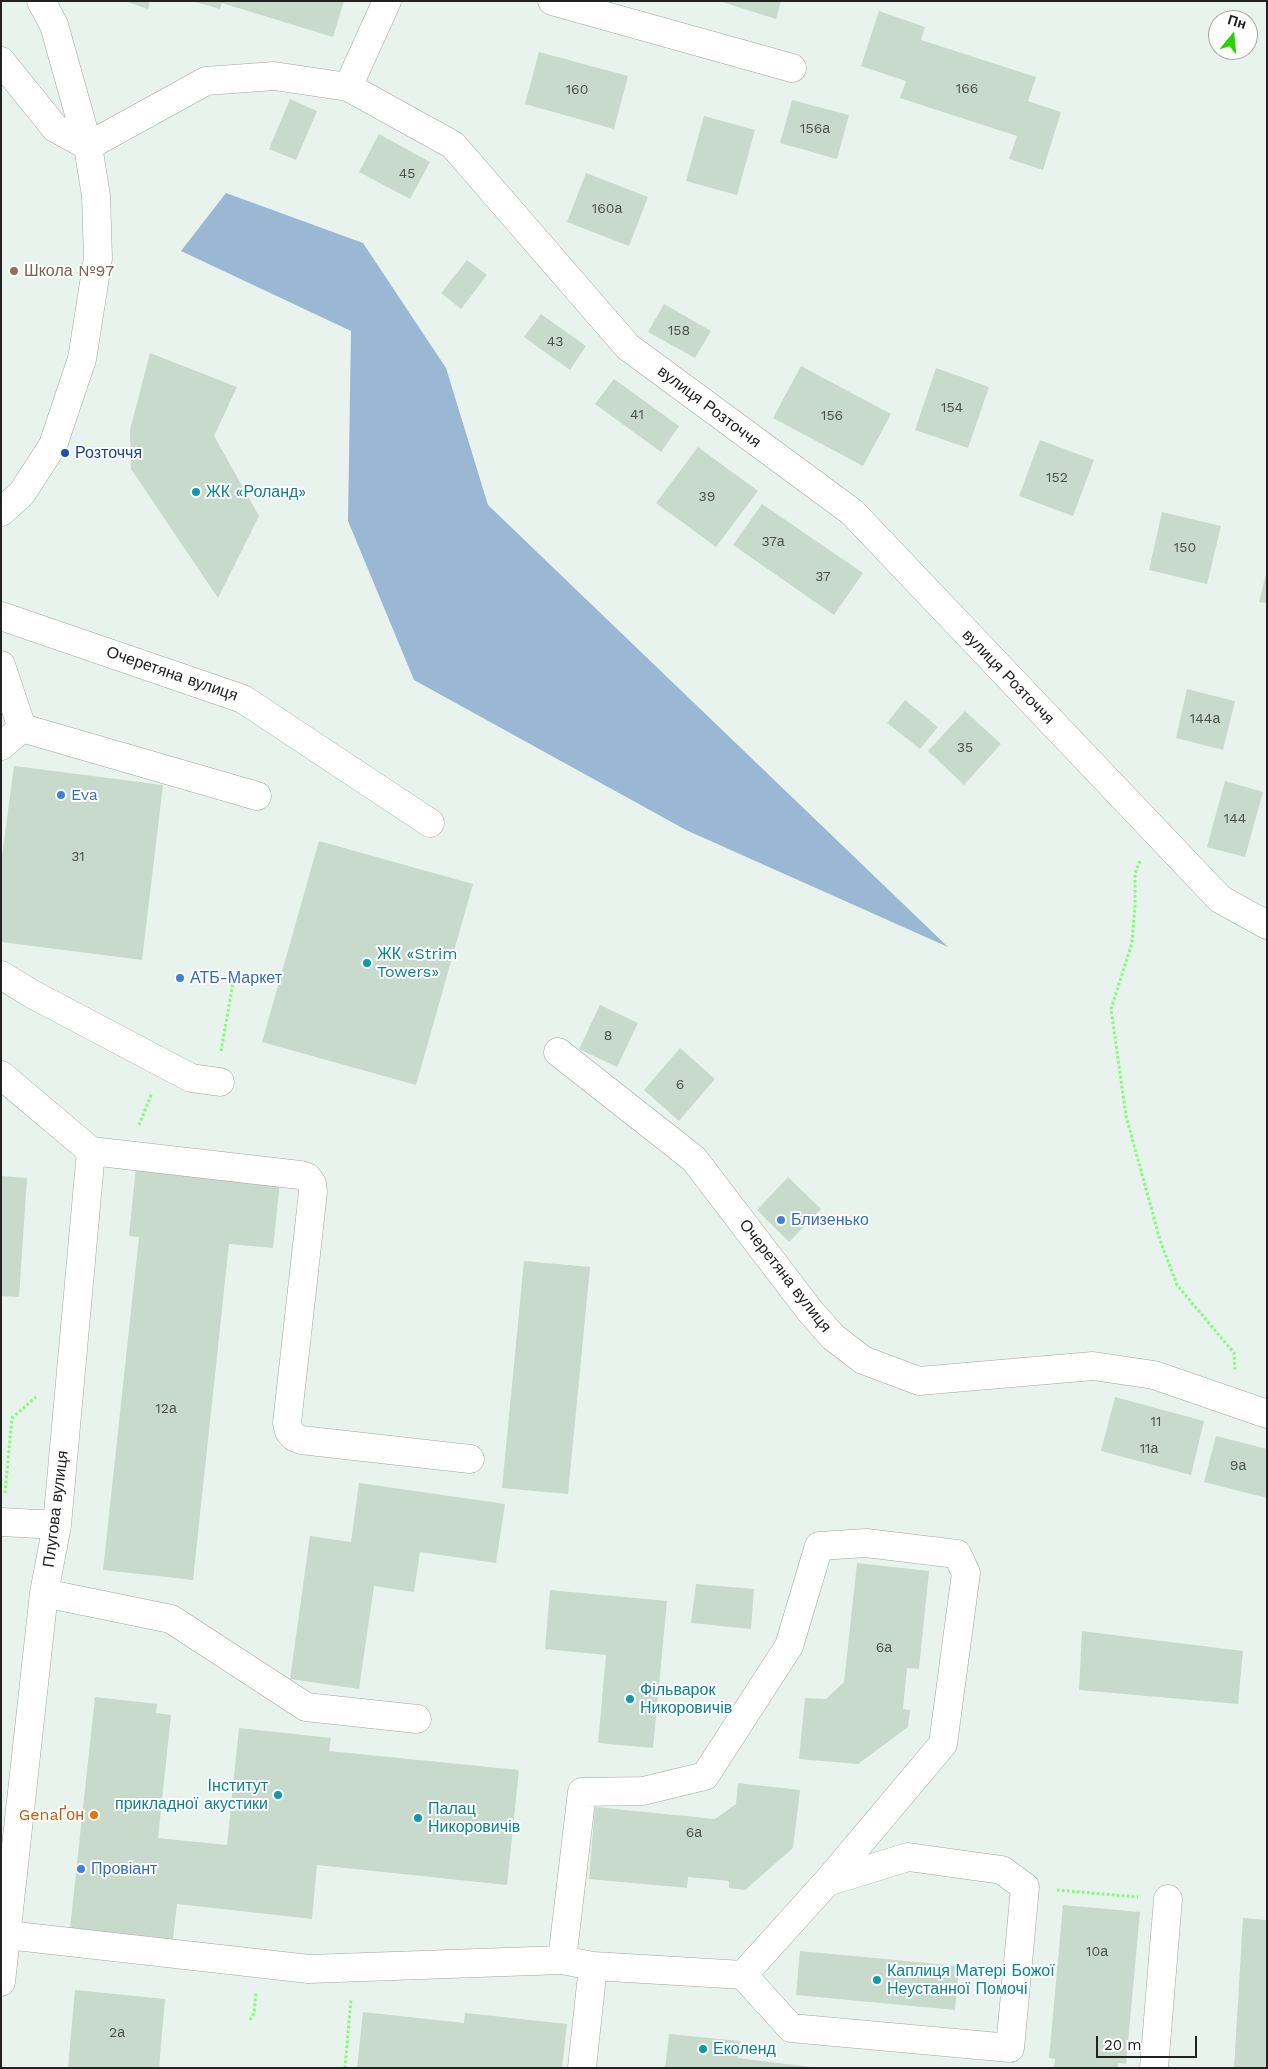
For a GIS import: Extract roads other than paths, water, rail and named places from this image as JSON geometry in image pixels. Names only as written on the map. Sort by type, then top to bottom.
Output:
[{"type":"street","points":[[1,512],[22,492],[52,445],[82,359],[98,258],[96,196],[88,146],[54,25],[41,1]]},
{"type":"street","points":[[348,87],[387,1]]},
{"type":"street","points":[[552,1],[792,68]]},
{"type":"street","points":[[1,61],[56,128],[88,146]]},
{"type":"street","name":"вулиця Розточчя","points":[[88,146],[206,81],[274,76],[348,87],[453,145],[628,347],[852,512],[1220,899],[1267,926]]},
{"type":"street","name":"Очеретяна вулиця","points":[[1,616],[243,699],[430,823]]},
{"type":"street","points":[[1,665],[22,728]]},
{"type":"street","points":[[1,746],[22,728]]},
{"type":"street","points":[[22,728],[257,796]]},
{"type":"street","points":[[1,975],[32,994],[191,1078],[220,1082]]},
{"type":"street","name":"Очеретяна вулиця","points":[[558,1052],[694,1159],[810,1311],[833,1337],[863,1360],[918,1381],[1093,1366],[1154,1374],[1267,1414]]},
{"type":"street","points":[[1,1075],[90,1151],[300,1174],[307,1177],[312,1184],[313,1192],[287,1423],[289,1431],[294,1437],[301,1440],[470,1459]]},
{"type":"street","name":"Плугова вулиця","points":[[1,1982],[6,1935],[8,1861],[44,1593],[57,1525],[90,1151]]},
{"type":"street","points":[[1,1522],[57,1525]]},
{"type":"street","points":[[562,1960],[582,1792],[643,1791],[705,1776],[789,1646],[819,1546],[866,1543],[957,1554],[966,1573],[943,1744],[827,1882],[743,1975]]},
{"type":"street","points":[[44,1593],[171,1619],[306,1707],[417,1719]]},
{"type":"street","points":[[6,1935],[308,1969],[562,1960],[593,1966],[743,1975],[791,2028],[1010,2048],[1025,1887],[1002,1870],[908,1857],[827,1882]]},
{"type":"street","points":[[1154,2068],[1168,1900]]},
{"type":"street","points":[[582,2068],[593,1966]]},
{"type":"place","name":"Школа №97","points":[[14,271]]},
{"type":"place","name":"Розточчя","points":[[65,453]]},
{"type":"place","name":"ЖК «Роланд»","points":[[196,492]]},
{"type":"place","name":"Eva","points":[[61,795]]},
{"type":"place","name":"ЖК «Strim Towers»","points":[[367,963]]},
{"type":"place","name":"АТБ-Маркет","points":[[180,978]]},
{"type":"place","name":"Близенько","points":[[781,1220]]},
{"type":"place","name":"Фільварок Никоровичів","points":[[630,1699]]},
{"type":"place","name":"Інститут прикладної акустики","points":[[278,1795]]},
{"type":"place","name":"GenaҐон","points":[[94,1815]]},
{"type":"place","name":"Палац Никоровичів","points":[[418,1818]]},
{"type":"place","name":"Провіант","points":[[81,1869]]},
{"type":"place","name":"Каплиця Матері Божої Неустанної Помочі","points":[[877,1980]]},
{"type":"place","name":"Еколенд","points":[[703,2049]]}]
